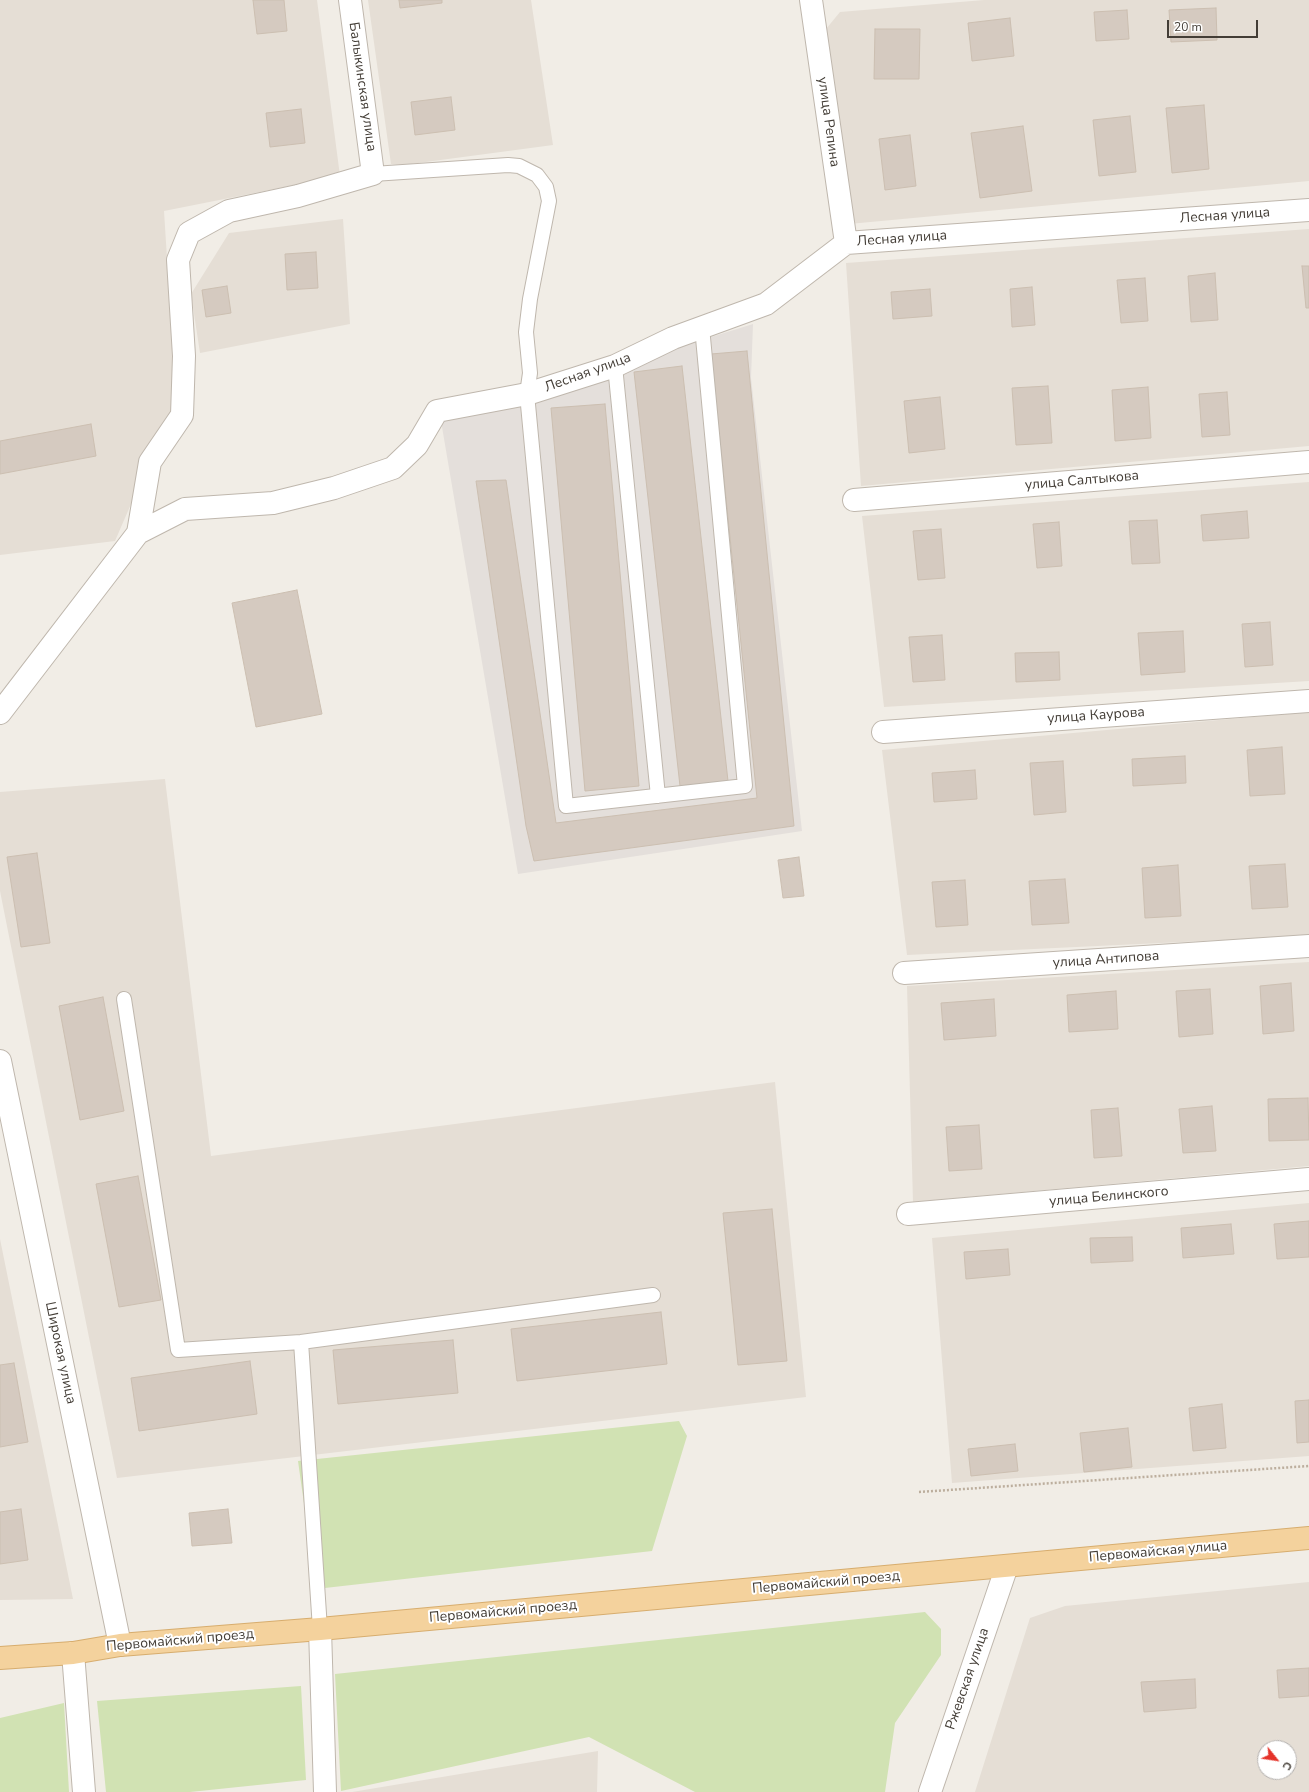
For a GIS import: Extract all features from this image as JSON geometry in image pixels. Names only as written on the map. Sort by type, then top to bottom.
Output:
[{"type":"main road","name":"Первомайская улица","points":[[1006,1566],[1309,1538]]},
{"type":"main road","name":"Первомайский проезд","points":[[0,1658],[73,1653],[120,1644],[320,1629],[1006,1566]]},
{"type":"street","name":"Балыкинская улица","points":[[350,0],[373,174]]},
{"type":"street","name":"улица Репина","points":[[811,0],[846,243]]},
{"type":"street","points":[[0,713],[138,533],[150,462],[182,415],[184,356],[178,260],[188,233],[229,211],[298,196],[373,174]]},
{"type":"street","name":"Лесная улица","points":[[138,533],[185,509],[273,503],[334,488],[393,468],[417,444],[437,411],[528,394],[615,366],[673,338],[766,304],[846,243],[1309,210]]},
{"type":"street","name":"улица Салтыкова","points":[[854,500],[1309,462]]},
{"type":"street","name":"улица Каурова","points":[[883,732],[1309,701]]},
{"type":"street","name":"улица Антипова","points":[[904,973],[1309,946]]},
{"type":"street","name":"Широкая улица","points":[[0,1061],[120,1644]]},
{"type":"street","name":"улица Белинского","points":[[908,1214],[1309,1179]]},
{"type":"street","name":"Ржевская улица","points":[[930,1792],[1006,1566]]},
{"type":"street","points":[[320,1629],[325,1792]]},
{"type":"street","points":[[73,1653],[84,1792]]},
{"type":"lane","points":[[373,174],[508,165],[523,167],[537,175],[546,187],[549,202],[530,299],[526,332],[530,373],[528,394],[566,806],[745,786],[702,327]]},
{"type":"lane","points":[[615,366],[658,796]]},
{"type":"lane","points":[[124,999],[178,1350],[301,1342],[654,1295]]},
{"type":"lane","points":[[301,1342],[320,1629]]},
{"type":"path","points":[[919,1492],[1309,1466]]},
{"type":"shaded area","points":[[0,0],[317,0],[340,176],[164,211],[176,400],[115,541],[0,555]]},
{"type":"shaded area","points":[[368,0],[531,0],[553,145],[403,165],[391,164]]},
{"type":"shaded area","points":[[984,0],[1309,0],[1309,181],[849,224],[826,29],[840,12]]},
{"type":"shaded area","points":[[343,219],[350,324],[200,353],[191,294],[229,233]]},
{"type":"shaded area","points":[[1309,229],[1309,446],[861,486],[846,263]]},
{"type":"shaded area","points":[[753,324],[751,378],[802,831],[518,874],[441,421]]},
{"type":"shaded area","points":[[1309,482],[1309,681],[884,707],[862,516]]},
{"type":"shaded area","points":[[1309,712],[1309,936],[907,955],[882,750]]},
{"type":"shaded area","points":[[165,779],[211,1156],[775,1082],[806,1397],[117,1478],[0,891],[0,792]]},
{"type":"shaded area","points":[[1309,962],[1309,1166],[913,1202],[907,986]]},
{"type":"shaded area","points":[[1309,1203],[1309,1456],[952,1483],[932,1238]]},
{"type":"shaded area","points":[[0,1239],[73,1599],[0,1600]]},
{"type":"shaded area","points":[[1309,1582],[1309,1792],[975,1792],[1030,1618],[1065,1606]]},
{"type":"shaded area","points":[[598,1751],[597,1792],[352,1792]]},
{"type":"green space","points":[[679,1421],[687,1436],[652,1551],[316,1589],[298,1461]]},
{"type":"green space","points":[[925,1612],[941,1629],[941,1655],[895,1723],[885,1792],[695,1792],[589,1737],[341,1791],[335,1674]]},
{"type":"green space","points":[[301,1686],[306,1780],[190,1792],[106,1792],[97,1701]]},
{"type":"green space","points":[[64,1703],[69,1792],[0,1792],[0,1718]]},
{"type":"building","points":[[253,0],[284,0],[287,31],[257,34]]},
{"type":"building","points":[[399,0],[442,0],[442,3],[400,8]]},
{"type":"building","points":[[1216,8],[1217,40],[1171,42],[1169,10]]},
{"type":"building","points":[[1127,10],[1129,39],[1096,41],[1094,12]]},
{"type":"building","points":[[1010,18],[1014,56],[972,61],[968,23]]},
{"type":"building","points":[[875,29],[920,29],[919,79],[874,79]]},
{"type":"building","points":[[451,97],[455,130],[415,135],[411,102]]},
{"type":"building","points":[[1204,105],[1209,169],[1172,173],[1166,108]]},
{"type":"building","points":[[301,109],[305,143],[270,147],[266,113]]},
{"type":"building","points":[[1130,116],[1136,172],[1099,176],[1093,120]]},
{"type":"building","points":[[1023,126],[1032,191],[980,198],[971,133]]},
{"type":"building","points":[[910,135],[916,186],[885,190],[879,139]]},
{"type":"building","points":[[316,252],[318,288],[287,290],[285,254]]},
{"type":"building","points":[[1302,266],[1309,266],[1309,308],[1306,308]]},
{"type":"building","points":[[1215,273],[1218,320],[1191,322],[1188,276]]},
{"type":"building","points":[[1145,278],[1148,321],[1121,323],[1117,280]]},
{"type":"building","points":[[227,286],[231,313],[206,317],[202,290]]},
{"type":"building","points":[[1032,287],[1035,325],[1012,327],[1010,289]]},
{"type":"building","points":[[930,289],[932,316],[893,319],[891,292]]},
{"type":"building","points":[[747,351],[794,826],[534,861],[526,826],[476,481],[506,480],[556,823],[757,798],[711,354]]},
{"type":"building","points":[[682,366],[728,781],[680,786],[634,372]]},
{"type":"building","points":[[1048,386],[1052,443],[1016,445],[1012,388]]},
{"type":"building","points":[[1148,387],[1151,438],[1115,441],[1112,390]]},
{"type":"building","points":[[1227,392],[1230,435],[1202,437],[1199,394]]},
{"type":"building","points":[[940,397],[945,449],[909,453],[904,401]]},
{"type":"building","points":[[605,404],[639,786],[585,791],[551,408]]},
{"type":"building","points":[[91,424],[96,456],[0,474],[0,441]]},
{"type":"building","points":[[1247,511],[1249,538],[1203,541],[1201,515]]},
{"type":"building","points":[[1157,520],[1160,563],[1132,564],[1129,521]]},
{"type":"building","points":[[1059,522],[1062,566],[1037,568],[1033,524]]},
{"type":"building","points":[[941,529],[945,578],[918,580],[913,531]]},
{"type":"building","points":[[297,590],[322,714],[256,727],[232,603]]},
{"type":"building","points":[[1270,622],[1273,665],[1245,667],[1242,624]]},
{"type":"building","points":[[1183,631],[1185,672],[1141,675],[1138,633]]},
{"type":"building","points":[[942,635],[945,680],[913,682],[909,637]]},
{"type":"building","points":[[1059,652],[1060,680],[1016,682],[1015,653]]},
{"type":"building","points":[[1282,747],[1285,794],[1250,796],[1247,750]]},
{"type":"building","points":[[1185,756],[1186,783],[1133,786],[1132,759]]},
{"type":"building","points":[[1063,761],[1066,812],[1034,815],[1030,763]]},
{"type":"building","points":[[975,770],[977,799],[934,802],[932,773]]},
{"type":"building","points":[[37,853],[50,943],[21,947],[7,857]]},
{"type":"building","points":[[799,857],[804,896],[783,898],[778,860]]},
{"type":"building","points":[[1285,864],[1288,907],[1252,909],[1249,866]]},
{"type":"building","points":[[1178,865],[1181,916],[1145,918],[1142,868]]},
{"type":"building","points":[[1065,879],[1069,923],[1032,925],[1029,881]]},
{"type":"building","points":[[965,880],[968,925],[936,927],[932,882]]},
{"type":"building","points":[[1291,983],[1294,1031],[1263,1034],[1260,986]]},
{"type":"building","points":[[1210,989],[1213,1034],[1179,1037],[1176,991]]},
{"type":"building","points":[[1116,991],[1118,1029],[1069,1032],[1067,995]]},
{"type":"building","points":[[103,997],[124,1111],[80,1120],[59,1006]]},
{"type":"building","points":[[994,999],[996,1036],[944,1040],[941,1003]]},
{"type":"building","points":[[1308,1098],[1309,1140],[1269,1141],[1268,1099]]},
{"type":"building","points":[[1212,1106],[1216,1151],[1183,1153],[1179,1109]]},
{"type":"building","points":[[1118,1108],[1122,1156],[1094,1158],[1091,1110]]},
{"type":"building","points":[[979,1125],[982,1169],[949,1171],[946,1127]]},
{"type":"building","points":[[138,1176],[161,1300],[119,1307],[96,1184]]},
{"type":"building","points":[[772,1209],[787,1361],[738,1365],[723,1213]]},
{"type":"building","points":[[1309,1221],[1309,1257],[1277,1259],[1274,1224]]},
{"type":"building","points":[[1231,1224],[1234,1254],[1183,1258],[1181,1228]]},
{"type":"building","points":[[1132,1237],[1133,1261],[1091,1263],[1090,1238]]},
{"type":"building","points":[[1008,1249],[1010,1275],[966,1279],[964,1252]]},
{"type":"building","points":[[661,1312],[667,1364],[517,1381],[511,1329]]},
{"type":"building","points":[[453,1340],[458,1393],[338,1404],[333,1350]]},
{"type":"building","points":[[250,1361],[257,1414],[139,1431],[131,1378]]},
{"type":"building","points":[[14,1363],[28,1442],[0,1447],[0,1365]]},
{"type":"building","points":[[1309,1400],[1309,1442],[1297,1443],[1295,1401]]},
{"type":"building","points":[[1222,1404],[1226,1448],[1193,1451],[1189,1408]]},
{"type":"building","points":[[1128,1428],[1132,1467],[1084,1472],[1080,1433]]},
{"type":"building","points":[[1015,1444],[1018,1471],[971,1476],[968,1449]]},
{"type":"building","points":[[21,1509],[28,1560],[0,1564],[0,1512]]},
{"type":"building","points":[[228,1509],[232,1543],[192,1546],[189,1513]]},
{"type":"building","points":[[1309,1668],[1309,1696],[1279,1698],[1277,1670]]},
{"type":"building","points":[[1195,1679],[1196,1708],[1144,1712],[1141,1682]]}]
